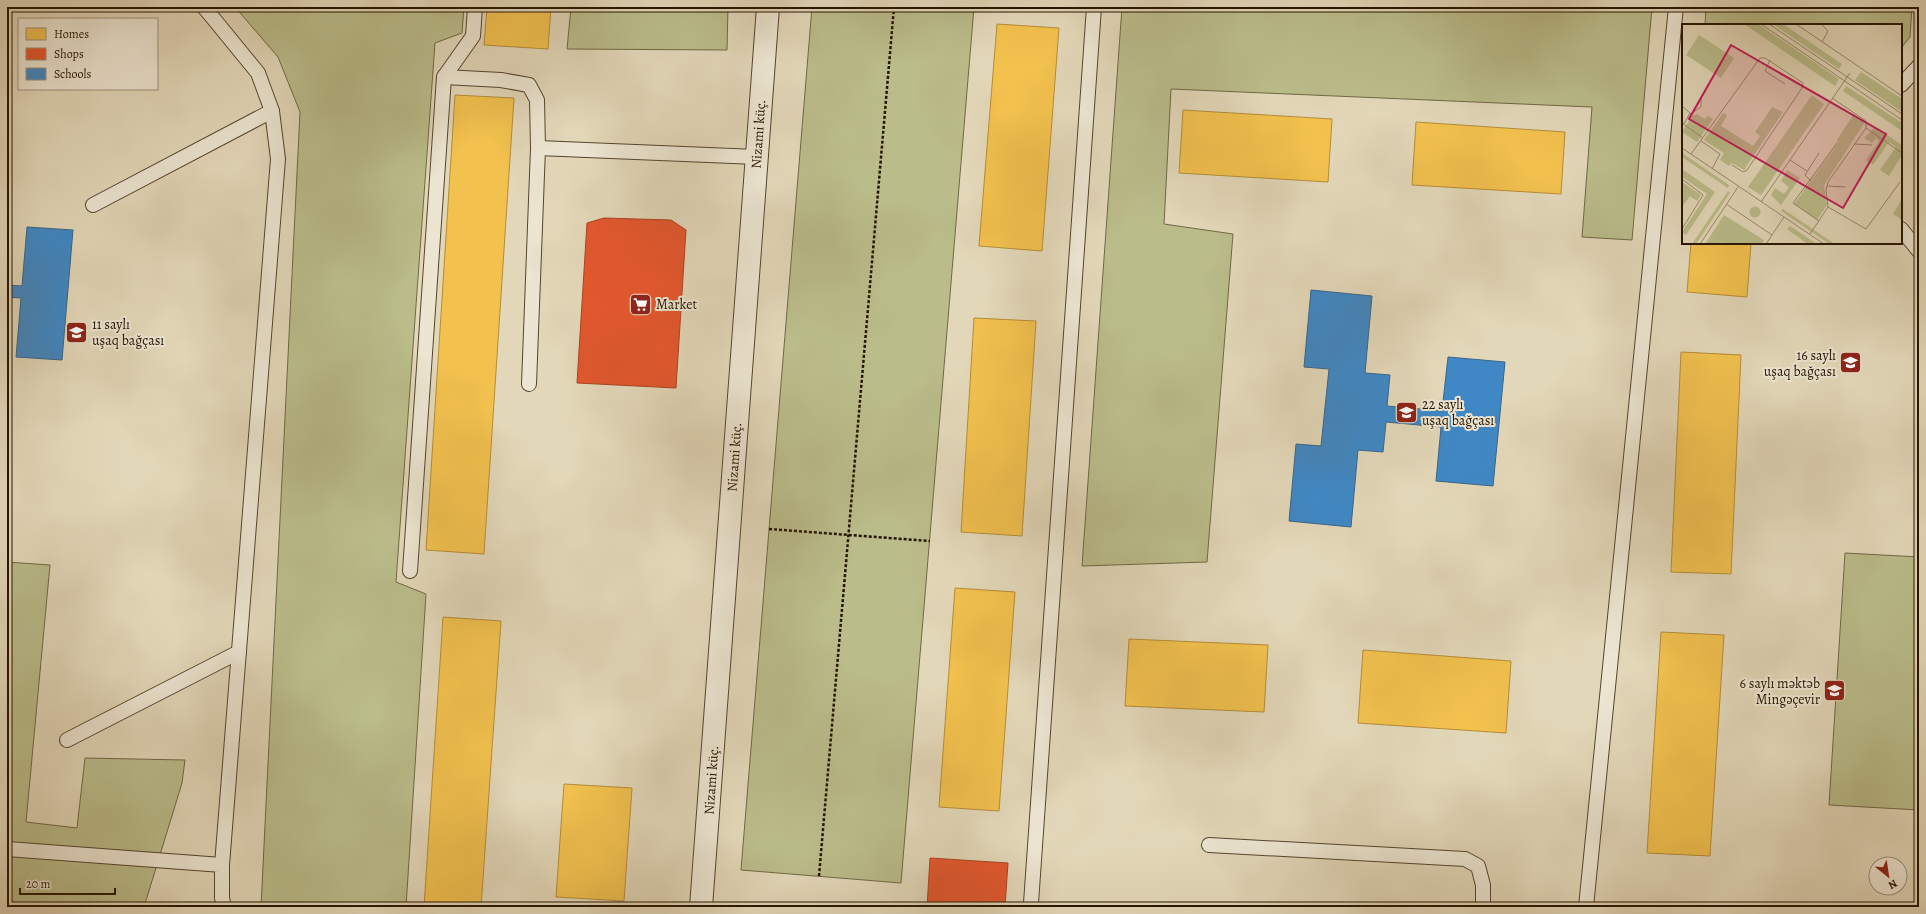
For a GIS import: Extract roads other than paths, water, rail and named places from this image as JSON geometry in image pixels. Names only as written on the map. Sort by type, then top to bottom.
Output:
[{"type":"street","name":"Nizami küç.","points":[[701,907],[768,7]]},
{"type":"lane","points":[[204,7],[258,73],[272,111],[278,159],[222,865],[222,898],[224,907]]},
{"type":"lane","points":[[410,571],[444,77],[473,36],[475,7]]},
{"type":"lane","points":[[1032,907],[1031,903],[1094,7]]},
{"type":"lane","points":[[1586,907],[1676,7]]},
{"type":"lane","points":[[1902,84],[1919,66]]},
{"type":"lane","points":[[444,77],[501,80],[529,85],[537,100],[538,148],[529,384]]},
{"type":"lane","points":[[93,205],[272,111]]},
{"type":"lane","points":[[538,148],[757,157]]},
{"type":"lane","points":[[1902,230],[1919,251]]},
{"type":"lane","points":[[67,740],[239,652]]},
{"type":"lane","points":[[1209,845],[1465,859],[1478,866],[1483,886],[1483,907]]},
{"type":"lane","points":[[7,849],[222,865]]},
{"type":"place","name":"Market","points":[[641,304]]},
{"type":"place","name":"11 saylı uşaq bağçası","points":[[77,332]]},
{"type":"place","name":"16 saylı uşaq bağçası","points":[[1851,363]]},
{"type":"place","name":"22 saylı uşaq bağçası","points":[[1406,412]]},
{"type":"place","name":"6 saylı məktəb Mingəçevir","points":[[1835,691]]}]
